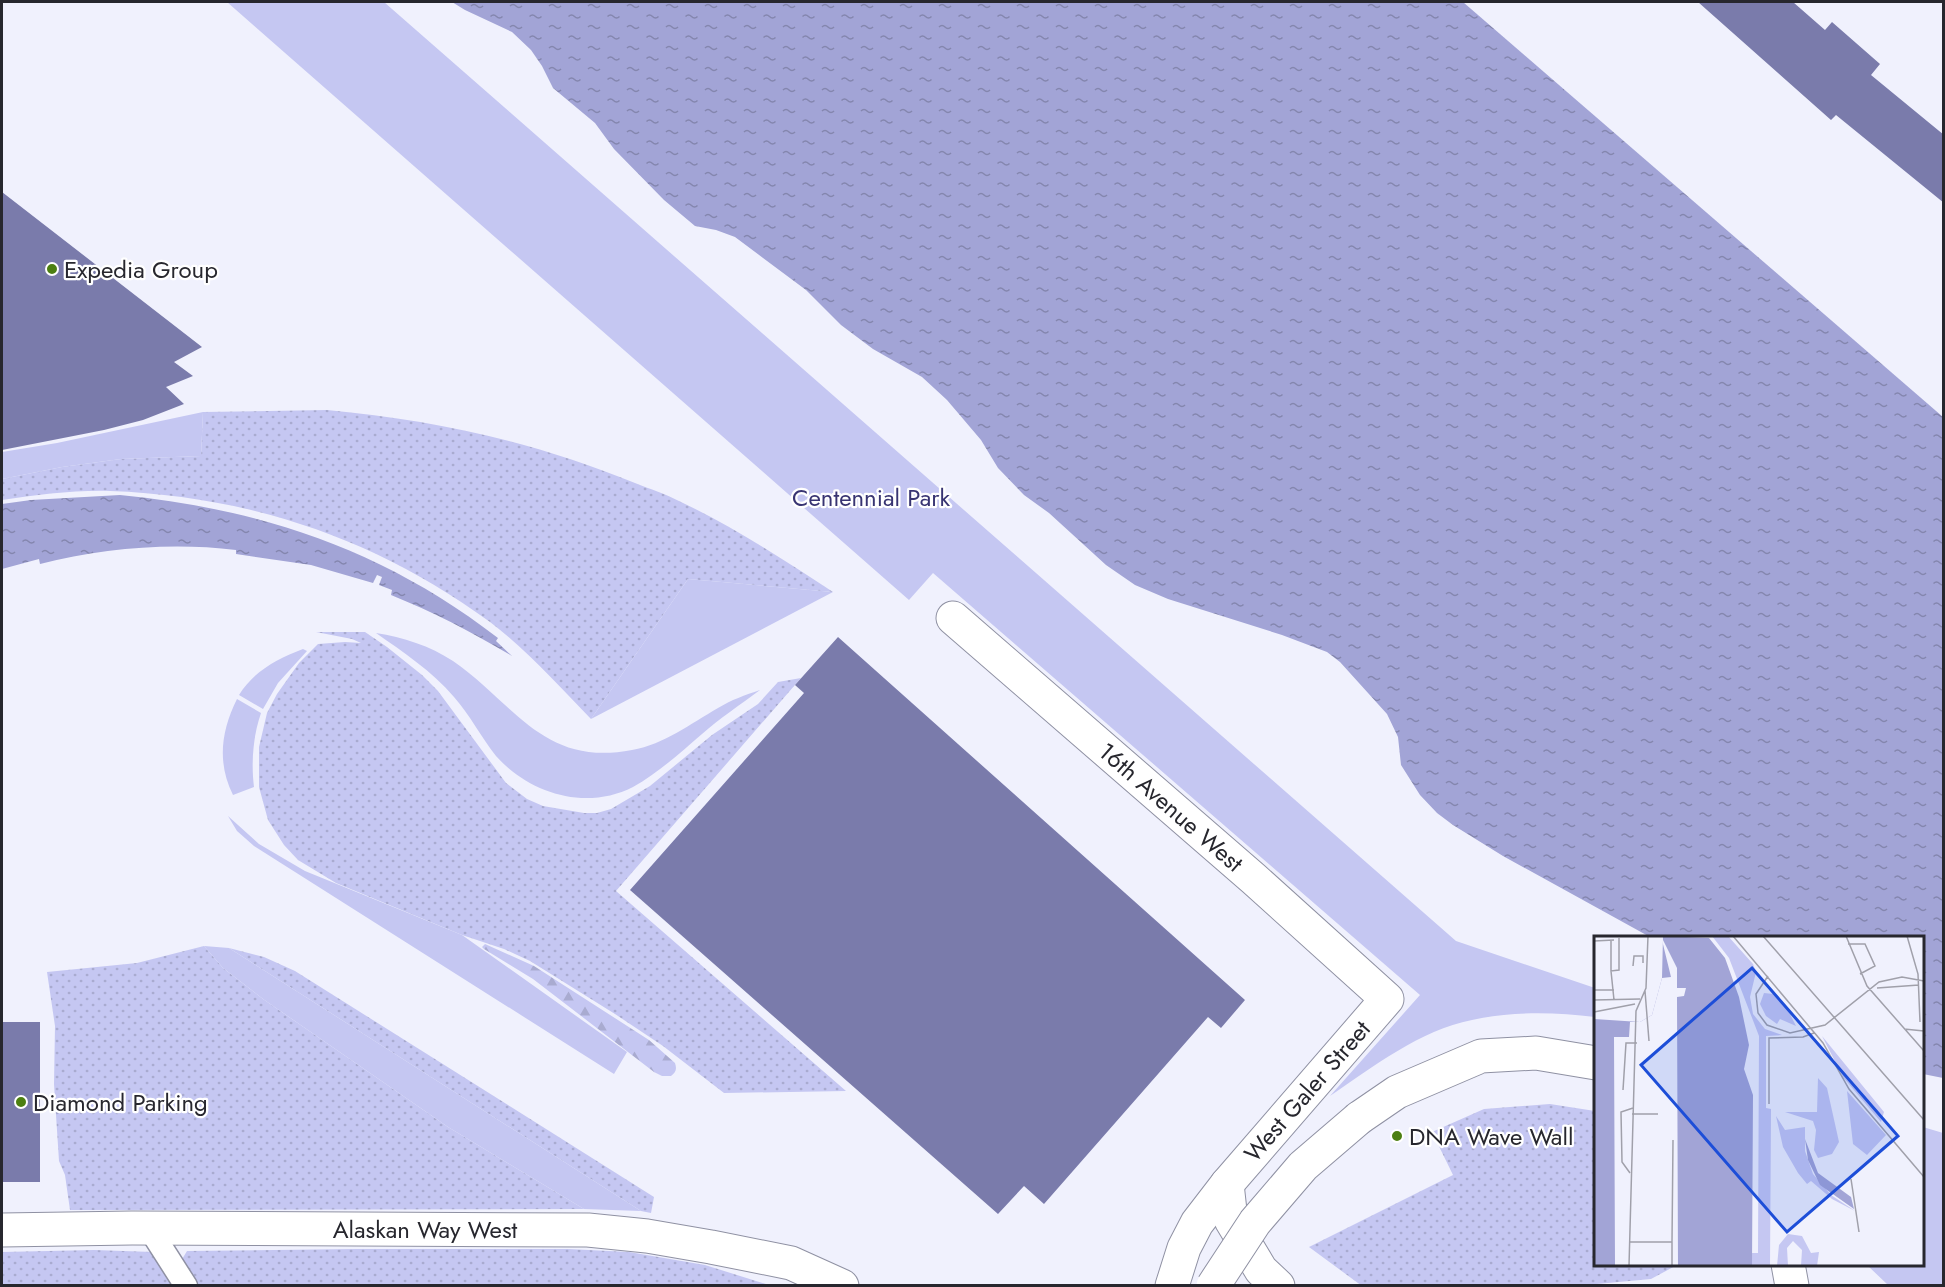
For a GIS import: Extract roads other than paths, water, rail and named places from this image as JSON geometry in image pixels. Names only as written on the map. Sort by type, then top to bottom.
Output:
[{"type":"street","name":"16th Avenue West","points":[[953,618],[1254,879],[1387,999]]},
{"type":"street","name":"West Galer Street","points":[[1172,1286],[1184,1248],[1197,1223],[1227,1184],[1387,999]]},
{"type":"street","points":[[1213,1286],[1256,1222],[1303,1166],[1359,1118],[1397,1092],[1481,1056],[1536,1053],[1594,1063]]},
{"type":"street","name":"West Galer Street","points":[[1227,1184],[1231,1220],[1261,1270],[1278,1286]]},
{"type":"street","name":"Alaskan Way West","points":[[2,1230],[149,1228],[588,1230],[679,1241],[791,1263],[842,1286]]},
{"type":"street","points":[[1788,1266],[1792,1286]]},
{"type":"lane","points":[[149,1228],[186,1286]]},
{"type":"water","points":[[452,2],[1943,2],[1943,1078],[1924,1074],[1924,936],[1648,936],[1503,856],[1453,825],[1437,813],[1420,795],[1401,765],[1398,737],[1387,714],[1340,662],[1327,652],[1282,635],[1168,599],[1135,585],[1106,565],[1049,513],[1024,495],[998,468],[981,440],[947,400],[922,377],[873,349],[841,325],[806,290],[735,237],[695,226],[664,200],[614,149],[595,123],[553,88],[531,50],[512,32]]},
{"type":"water","points":[[120,495],[223,511],[272,523],[320,539],[411,580],[455,607],[498,638],[496,641],[512,656],[452,623],[391,595],[392,590],[379,585],[382,577],[377,575],[373,583],[311,565],[236,554],[236,550],[187,547],[137,548],[88,554],[40,564],[39,559],[2,569],[2,504]]},
{"type":"place","name":"Expedia Group","points":[[52,269]]},
{"type":"place","name":"Diamond Parking","points":[[21,1102]]},
{"type":"place","name":"DNA Wave Wall","points":[[1397,1136]]},
{"type":"park label","name":"Centennial Park","points":[[871,497]]}]
